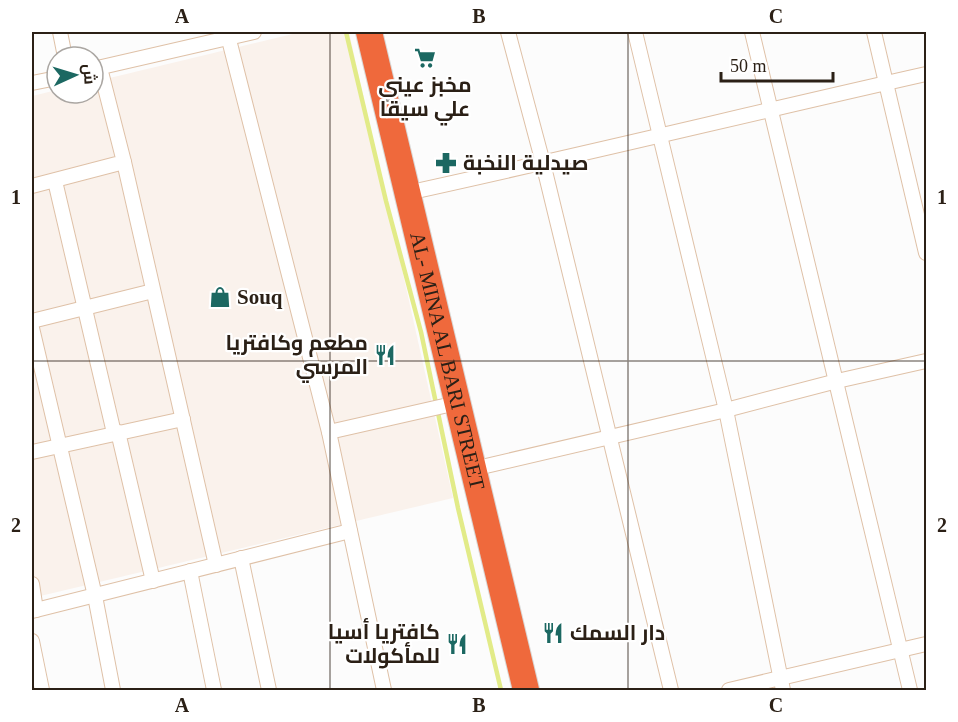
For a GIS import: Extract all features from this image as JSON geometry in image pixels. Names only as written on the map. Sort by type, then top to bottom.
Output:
[{"type":"highway","name":"AL- MINA AL BARI STREET","points":[[369,32],[526,690]]},
{"type":"street","points":[[105,67],[228,35],[254,32]]},
{"type":"street","points":[[508,32],[543,163],[670,690]]},
{"type":"street","points":[[635,32],[726,410],[782,684]]},
{"type":"street","points":[[752,32],[910,690]]},
{"type":"street","points":[[874,32],[927,252]]},
{"type":"street","points":[[228,35],[329,432],[384,690]]},
{"type":"street","points":[[407,193],[927,74]]},
{"type":"street","points":[[105,99],[124,162],[216,565]]},
{"type":"street","points":[[32,186],[124,162]]},
{"type":"street","points":[[55,181],[84,308],[153,581]]},
{"type":"street","points":[[32,321],[153,291]]},
{"type":"street","points":[[32,328],[95,596],[113,690]]},
{"type":"street","points":[[473,469],[927,361]]},
{"type":"street","points":[[329,432],[457,403]]},
{"type":"street","points":[[32,452],[183,419]]},
{"type":"street","points":[[32,584],[34,611],[350,531]]},
{"type":"street","points":[[241,558],[269,690]]},
{"type":"street","points":[[190,572],[214,690]]},
{"type":"street","points":[[32,641],[42,690]]},
{"type":"street","points":[[729,690],[782,684],[927,644]]},
{"type":"shaded area","name":"Souq","points":[[301,32],[349,32],[453,498],[32,598],[32,96],[45,93],[45,105],[105,105],[105,79]]},
{"type":"waterway","points":[[346,32],[386,201],[421,332],[458,508],[501,690]]},
{"type":"place","name":"مخبز عيني علي سيقا","points":[[425,58]]},
{"type":"place","name":"صيدلية النخبة","points":[[446,163]]},
{"type":"place","name":"Souq","points":[[220,297]]},
{"type":"place","name":"مطعم وكافتريا المرسي","points":[[385,355]]},
{"type":"place","name":"دار السمك","points":[[553,633]]},
{"type":"place","name":"كافتريا أسيا للمأكولات","points":[[457,644]]}]
